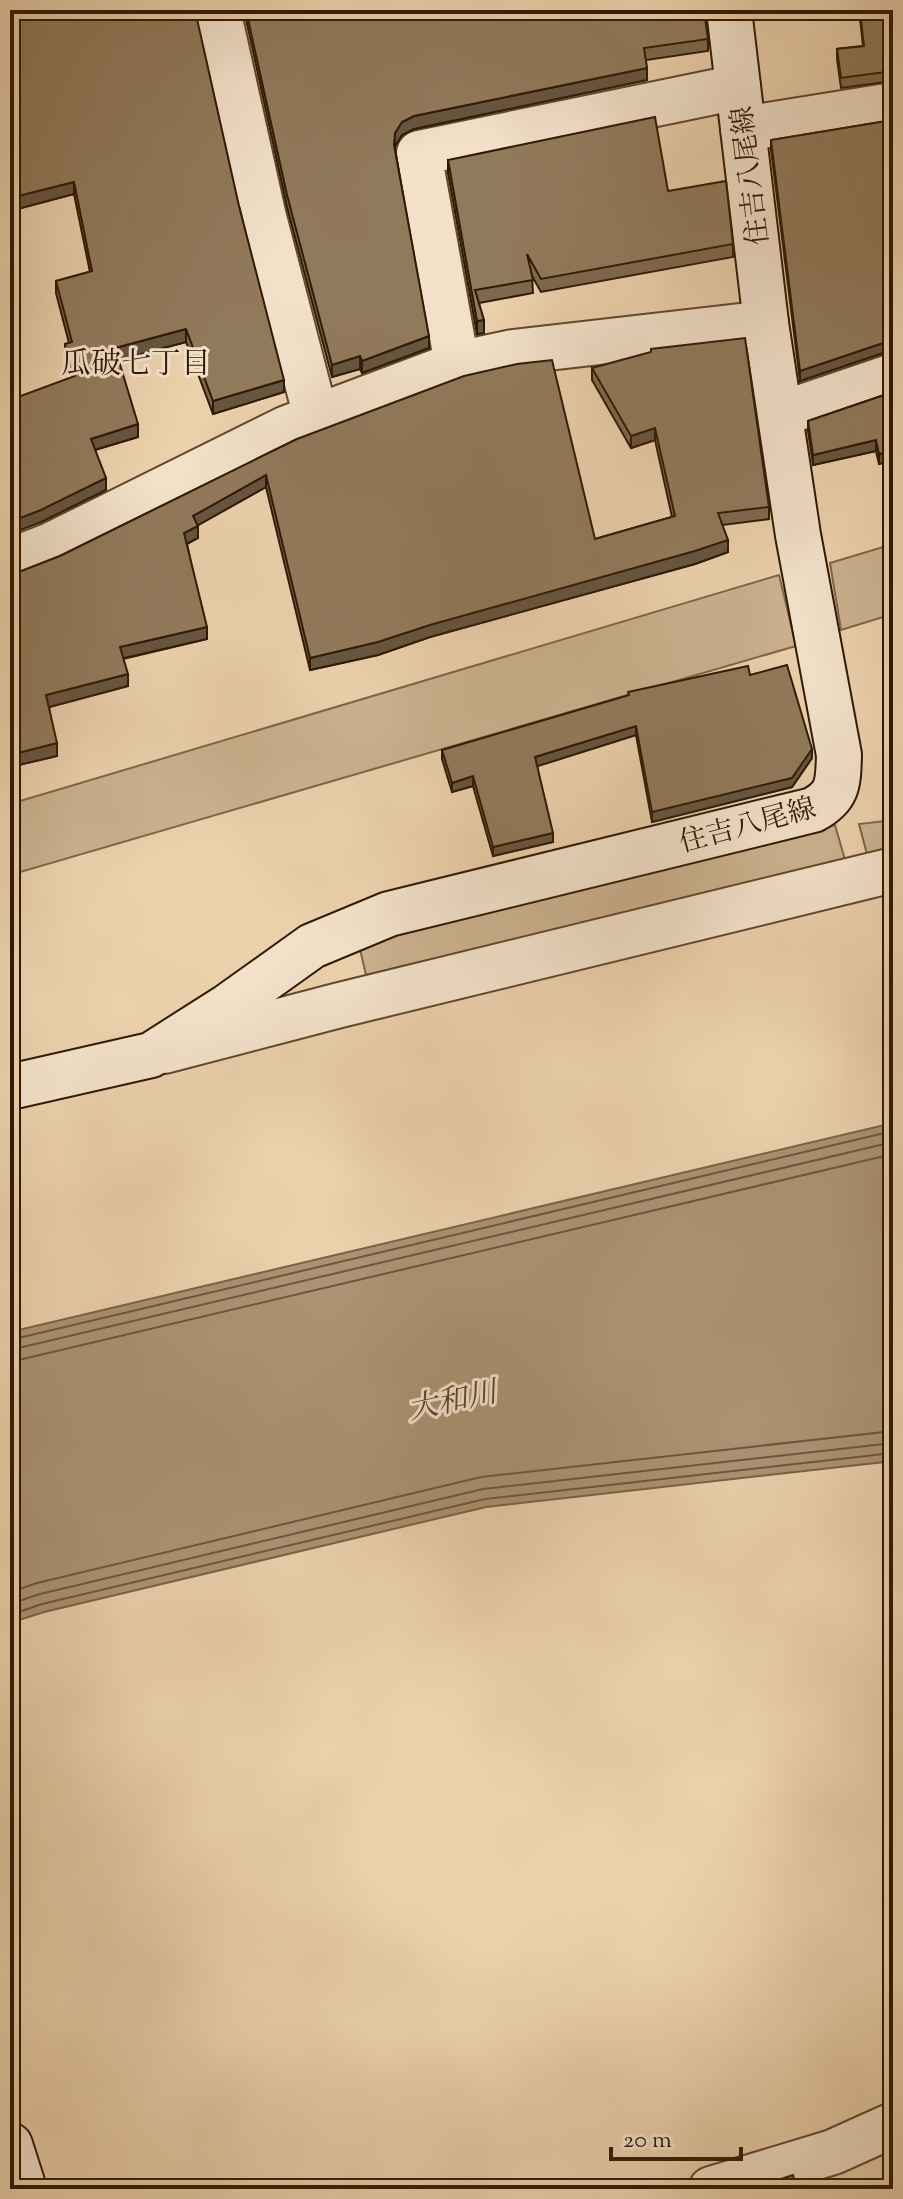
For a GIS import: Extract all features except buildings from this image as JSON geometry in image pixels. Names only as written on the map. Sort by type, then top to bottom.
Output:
[{"type":"street","points":[[218,10],[263,213],[316,417]]},
{"type":"street","name":"住吉八尾線","points":[[10,1087],[151,1055],[228,1006],[312,946],[389,914],[813,810],[829,802],[838,781],[839,755],[798,535],[766,323],[729,10]]},
{"type":"street","points":[[457,364],[419,153],[740,108],[893,105]]},
{"type":"street","points":[[10,561],[51,545],[287,428],[457,364],[513,352],[766,323]]},
{"type":"street","points":[[781,414],[893,376]]},
{"type":"street","points":[[151,1055],[355,1001],[893,870]]},
{"type":"street","points":[[711,2189],[833,2152],[893,2125]]},
{"type":"street","points":[[10,2145],[24,2189]]},
{"type":"shaded area","points":[[893,544],[893,614],[841,630],[830,563]]},
{"type":"shaded area","points":[[779,575],[796,646],[10,875],[10,804]]},
{"type":"shaded area","points":[[893,820],[893,852],[868,858],[859,824]]},
{"type":"shaded area","points":[[835,825],[845,860],[366,975],[359,945]]},
{"type":"water","name":"大和川","points":[[893,1123],[893,1461],[486,1507],[44,1612],[10,1623],[10,1332]]},
{"type":"district","name":"瓜破七丁目","points":[[136,363]]}]
